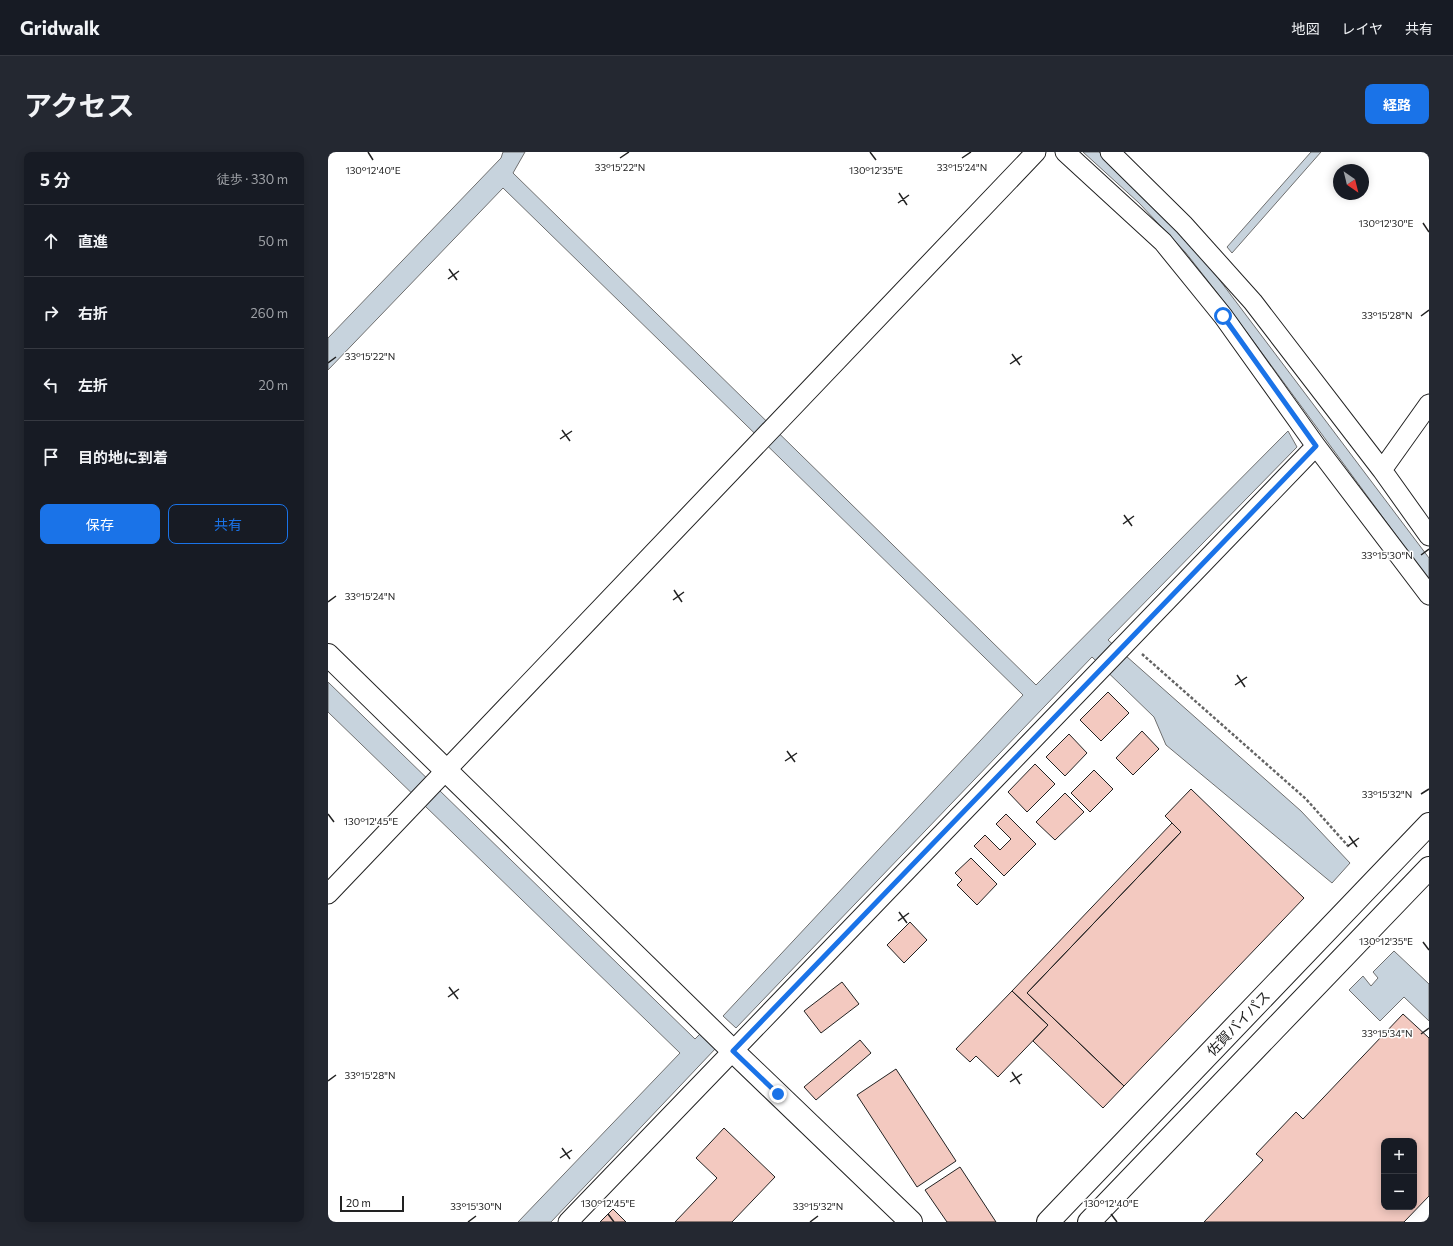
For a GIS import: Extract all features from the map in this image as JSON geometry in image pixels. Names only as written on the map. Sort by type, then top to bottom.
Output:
[{"type":"main road","points":[[328,655],[443,775],[911,1222]]},
{"type":"main road","name":"佐賀バイパス","points":[[1048,1222],[1429,824]]},
{"type":"main road","points":[[1089,1222],[1429,868]]},
{"type":"street","points":[[328,894],[1036,152]]},
{"type":"street","points":[[1065,152],[1163,242],[1223,316],[1316,446],[1429,595]]},
{"type":"street","points":[[1110,152],[1184,226],[1253,302],[1382,470],[1429,536]]},
{"type":"street","points":[[1382,470],[1429,404]]},
{"type":"street","points":[[568,1222],[1316,446]]},
{"type":"path","points":[[1127,642],[1306,799],[1349,847]]},
{"type":"shaded area","points":[[503,152],[525,152],[513,173],[1036,685],[1288,431],[1297,447],[1108,640],[1301,811],[1350,863],[1332,883],[1166,745],[1154,717],[1092,657],[736,1028],[723,1016],[1023,695],[503,188],[328,370],[328,338],[501,158]]},
{"type":"shaded area","points":[[1083,152],[1099,152],[1146,196],[1194,246],[1429,558],[1429,580],[1226,304],[1186,253],[1139,203]]},
{"type":"shaded area","points":[[1311,152],[1321,152],[1232,253],[1227,247]]},
{"type":"shaded area","points":[[328,682],[695,1039],[701,1033],[716,1048],[551,1222],[518,1222],[680,1053],[328,712]]},
{"type":"shaded area","points":[[1394,951],[1429,984],[1429,1021],[1404,997],[1380,1021],[1349,990],[1363,976],[1371,986],[1378,978],[1373,972]]},
{"type":"building","points":[[1108,692],[1129,713],[1101,741],[1080,720]]},
{"type":"building","points":[[1142,731],[1159,749],[1133,775],[1116,758]]},
{"type":"building","points":[[1069,734],[1087,753],[1065,776],[1046,757]]},
{"type":"building","points":[[1035,764],[1055,784],[1027,812],[1008,792]]},
{"type":"building","points":[[1094,770],[1113,789],[1090,812],[1071,793]]},
{"type":"building","points":[[1191,789],[1304,898],[1124,1086],[1027,993],[1181,832],[1165,816]]},
{"type":"building","points":[[1065,793],[1084,812],[1055,840],[1036,822]]},
{"type":"building","points":[[1006,814],[1036,844],[1004,876],[974,846],[985,835],[1000,850],[1011,839],[996,824]]},
{"type":"building","points":[[1172,823],[1181,832],[1027,993],[1124,1086],[1103,1108],[1033,1041],[1048,1025],[1012,991]]},
{"type":"building","points":[[971,858],[997,884],[977,905],[957,885],[962,880],[955,873]]},
{"type":"building","points":[[910,922],[927,940],[904,963],[887,945]]},
{"type":"building","points":[[842,982],[859,1004],[821,1033],[804,1011]]},
{"type":"building","points":[[1012,991],[1048,1025],[998,1077],[976,1056],[970,1062],[956,1049]]},
{"type":"building","points":[[1403,1014],[1429,1038],[1429,1196],[1417,1208],[1417,1138],[1381,1138],[1381,1210],[1416,1210],[1404,1222],[1204,1222],[1263,1160],[1256,1154],[1296,1112],[1303,1119]]},
{"type":"building","points":[[860,1040],[871,1053],[816,1100],[804,1087]]},
{"type":"building","points":[[896,1069],[956,1161],[917,1187],[857,1095]]},
{"type":"building","points":[[724,1128],[775,1177],[732,1222],[675,1222],[717,1178],[696,1158]]},
{"type":"building","points":[[960,1167],[996,1222],[947,1222],[925,1190]]},
{"type":"building","points":[[613,1209],[626,1222],[600,1222]]},
{"type":"route","points":[[778,1094],[733,1051],[1316,446],[1223,316]]}]
